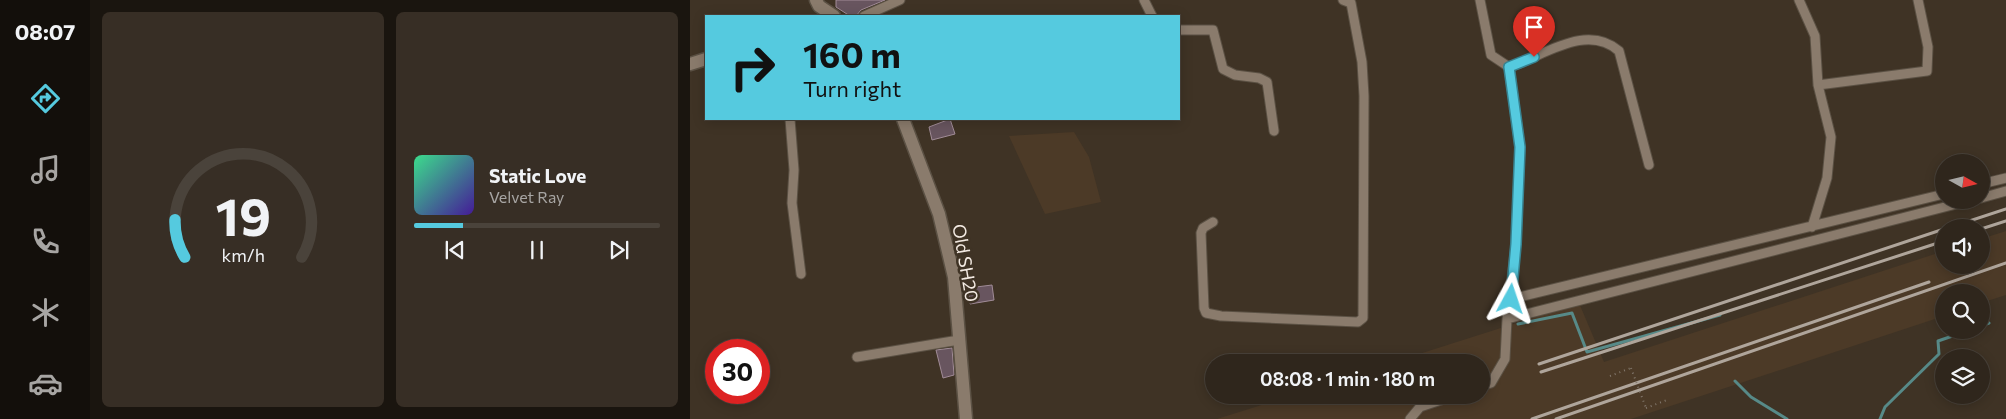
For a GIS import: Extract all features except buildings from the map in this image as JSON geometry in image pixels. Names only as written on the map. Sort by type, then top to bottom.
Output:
[{"type":"main road","points":[[816,0],[819,6],[832,15]]},
{"type":"main road","points":[[690,64],[705,59]]},
{"type":"main road","name":"Old SH20","points":[[903,120],[939,214],[954,277],[966,419]]},
{"type":"street","points":[[866,15],[900,0]]},
{"type":"street","points":[[1144,0],[1152,15]]},
{"type":"street","points":[[1212,222],[1203,228],[1201,233],[1204,308],[1206,312],[1221,316],[1358,322],[1363,318],[1363,79],[1352,6],[1351,3],[1343,0]]},
{"type":"street","points":[[1480,0],[1491,55],[1509,67],[1520,147],[1516,244],[1511,299],[1507,319],[1505,359],[1490,383]]},
{"type":"street","points":[[1799,0],[1815,36],[1818,85],[1831,137],[1827,178],[1812,227]]},
{"type":"street","points":[[1818,85],[1927,71],[1928,47],[1918,0]]},
{"type":"street","points":[[1180,30],[1213,30],[1223,68],[1235,75],[1259,78],[1266,82],[1274,131]]},
{"type":"street","points":[[1509,67],[1564,43],[1587,41],[1604,42],[1612,45],[1619,51],[1649,165]]},
{"type":"street","points":[[790,120],[794,170],[792,204],[801,274]]},
{"type":"street","points":[[1990,182],[2006,178]]},
{"type":"street","points":[[1990,195],[2006,191]]},
{"type":"street","points":[[1511,299],[1935,196]]},
{"type":"street","points":[[1507,319],[1937,209]]},
{"type":"street","points":[[857,357],[959,340]]},
{"type":"street","points":[[1410,419],[1420,408],[1431,404]]},
{"type":"path","points":[[1610,376],[1631,368],[1646,408],[1668,400]]},
{"type":"shaded area","points":[[1074,132],[1089,157],[1101,202],[1045,214],[1009,136]]},
{"type":"shaded area","points":[[2006,231],[2006,295],[1990,300],[1990,284],[1935,284],[1935,319],[1631,419],[1217,419],[1264,404],[1490,404],[1490,354],[1419,354],[1579,303],[1604,362],[1935,254],[1935,274],[1990,274],[1990,236]]},
{"type":"waterway","points":[[1518,324],[1572,313],[1587,352],[1720,315]]},
{"type":"waterway","points":[[1880,419],[1885,407],[1939,354],[1938,341],[1944,339]]},
{"type":"waterway","points":[[1735,381],[1751,397],[1787,419]]},
{"type":"railway","points":[[1975,219],[2006,209]]},
{"type":"railway","points":[[1990,226],[2006,221]]},
{"type":"railway","points":[[1539,364],[1935,232]]},
{"type":"railway","points":[[1541,372],[1935,244]]},
{"type":"railway","points":[[1556,419],[2006,263]]},
{"type":"railway","points":[[1532,419],[1929,282]]},
{"type":"route","points":[[1511,299],[1516,244],[1520,147],[1509,67],[1534,57]]}]
